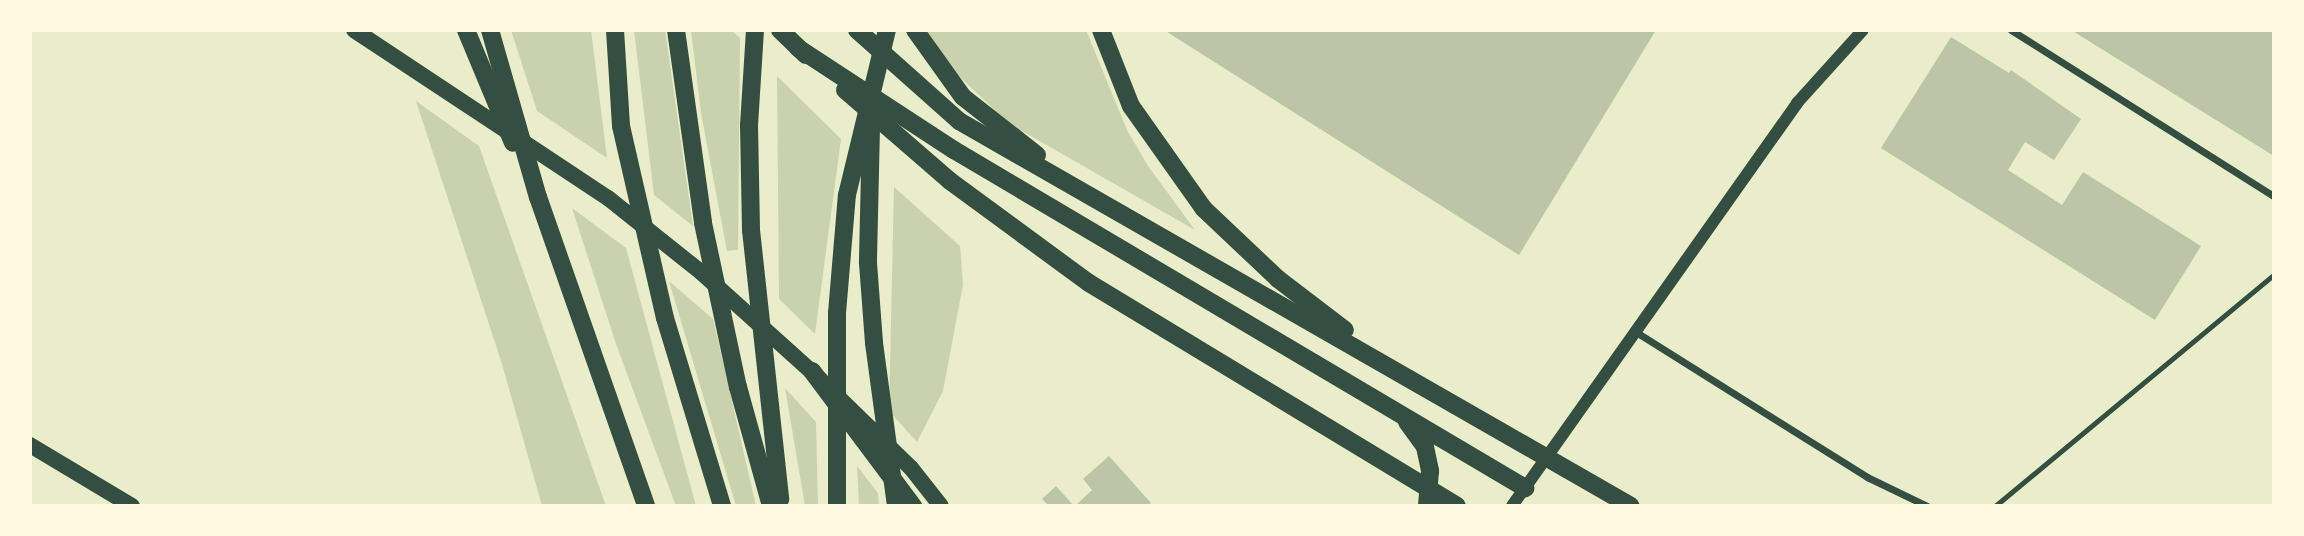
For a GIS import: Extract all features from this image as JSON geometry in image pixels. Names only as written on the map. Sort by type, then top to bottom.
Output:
[{"type":"highway","points":[[466,30],[538,197]]},
{"type":"highway","points":[[490,30],[538,197],[646,506]]},
{"type":"highway","points":[[615,30],[624,139],[665,318],[722,506]]},
{"type":"highway","points":[[676,30],[703,223],[738,387],[771,506]]},
{"type":"highway","points":[[755,30],[749,125],[751,230],[768,421],[780,506]]},
{"type":"highway","points":[[780,30],[950,181],[1089,283],[1457,506]]},
{"type":"highway","points":[[857,30],[960,121],[1464,408],[1630,506]]},
{"type":"highway","points":[[837,506],[837,313],[847,195],[887,30]]},
{"type":"highway","points":[[915,30],[963,97],[1092,198]]},
{"type":"highway","points":[[1101,30],[1131,106],[1204,209],[1278,279],[1401,372]]},
{"type":"highway","points":[[798,48],[954,150],[1525,488]]},
{"type":"highway","points":[[873,87],[868,263],[896,506]]},
{"type":"highway","points":[[812,371],[913,506]]},
{"type":"highway","points":[[1388,407],[1412,426],[1425,447],[1430,471],[1427,506]]},
{"type":"main road","points":[[354,30],[608,198],[702,272],[812,371],[950,506]]},
{"type":"main road","points":[[30,445],[132,506]]},
{"type":"main road","points":[[911,468],[941,506]]},
{"type":"street","points":[[1512,506],[1797,103],[1863,30]]},
{"type":"street","points":[[2011,30],[2274,196]]},
{"type":"street","points":[[1636,332],[1867,477],[1927,506]]},
{"type":"lane","points":[[1995,506],[2274,274]]},
{"type":"green space","points":[[511,30],[591,30],[607,158],[537,111]]},
{"type":"green space","points":[[634,30],[665,30],[693,226],[654,195]]},
{"type":"green space","points":[[691,30],[731,30],[740,38],[738,250],[727,251],[701,113]]},
{"type":"green space","points":[[926,30],[1086,30],[1127,130],[1148,166],[1195,230],[1008,123],[954,71]]},
{"type":"green space","points":[[777,76],[841,139],[815,334],[779,299]]},
{"type":"green space","points":[[416,101],[479,146],[606,506],[542,506],[502,364]]},
{"type":"green space","points":[[894,187],[960,246],[963,285],[943,391],[917,442],[889,411]]},
{"type":"green space","points":[[572,208],[626,248],[696,506],[676,506],[616,344]]},
{"type":"green space","points":[[669,281],[713,319],[756,506],[736,506]]},
{"type":"green space","points":[[785,388],[816,422],[818,506],[805,506]]},
{"type":"green space","points":[[857,466],[878,493],[879,506],[859,506]]},
{"type":"building","points":[[1164,30],[1656,30],[1519,255]]},
{"type":"building","points":[[2071,30],[2274,30],[2274,156]]},
{"type":"building","points":[[1951,37],[2009,73],[2011,70],[2081,119],[2054,160],[2025,142],[2008,170],[2062,205],[2083,172],[2201,246],[2155,320],[1881,148]]},
{"type":"building","points":[[1109,456],[1151,503],[1147,506],[1075,506],[1092,490],[1083,479]]},
{"type":"building","points":[[1056,486],[1074,506],[1049,506],[1042,499]]}]
